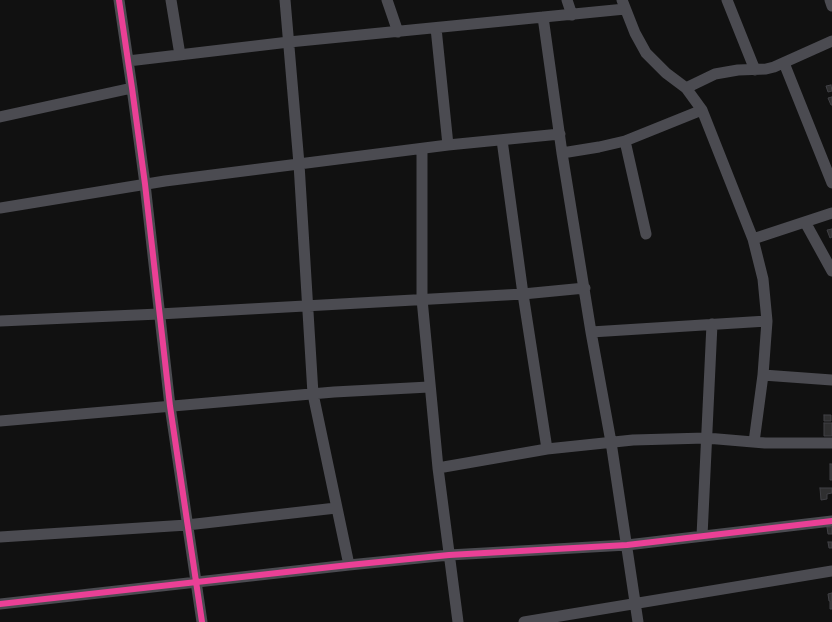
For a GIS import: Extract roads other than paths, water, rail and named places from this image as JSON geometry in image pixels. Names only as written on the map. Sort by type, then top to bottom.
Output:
[{"type":"street","points":[[119,0],[145,184],[170,406],[195,583],[202,622]]},
{"type":"street","points":[[171,0],[180,55]]},
{"type":"street","points":[[285,0],[299,164],[313,394],[349,564]]},
{"type":"street","points":[[386,0],[398,32]]},
{"type":"street","points":[[567,0],[572,15]]},
{"type":"street","points":[[727,0],[755,70]]},
{"type":"street","points":[[830,0],[832,6]]},
{"type":"street","points":[[128,61],[289,42],[572,15],[623,4],[634,33],[646,53],[666,73],[686,88],[702,110],[753,239],[763,279],[767,321],[763,375],[754,442]]},
{"type":"street","points":[[543,17],[562,153],[591,332],[611,442],[638,622]]},
{"type":"street","points":[[436,28],[448,145]]},
{"type":"street","points":[[686,88],[715,74],[738,70],[766,69],[784,63],[832,41]]},
{"type":"street","points":[[784,63],[832,183]]},
{"type":"street","points":[[0,117],[132,88]]},
{"type":"street","points":[[562,153],[625,141],[702,110]]},
{"type":"street","points":[[0,208],[145,184],[448,145],[560,134]]},
{"type":"street","points":[[502,140],[523,294],[547,449]]},
{"type":"street","points":[[625,141],[646,234]]},
{"type":"street","points":[[422,149],[422,299],[429,387],[438,468],[458,622]]},
{"type":"street","points":[[753,239],[832,213]]},
{"type":"street","points":[[805,222],[832,271]]},
{"type":"street","points":[[0,321],[159,314],[523,294],[585,288]]},
{"type":"street","points":[[591,332],[767,321]]},
{"type":"street","points":[[702,536],[712,324]]},
{"type":"street","points":[[763,375],[832,380]]},
{"type":"street","points":[[0,421],[313,394],[429,387]]},
{"type":"street","points":[[438,468],[547,449],[661,438],[706,438],[754,442],[832,443]]},
{"type":"street","points":[[0,537],[187,525],[336,508]]},
{"type":"street","points":[[0,604],[195,583],[349,564],[449,555],[627,545],[832,521]]},
{"type":"street","points":[[524,622],[832,571]]}]
